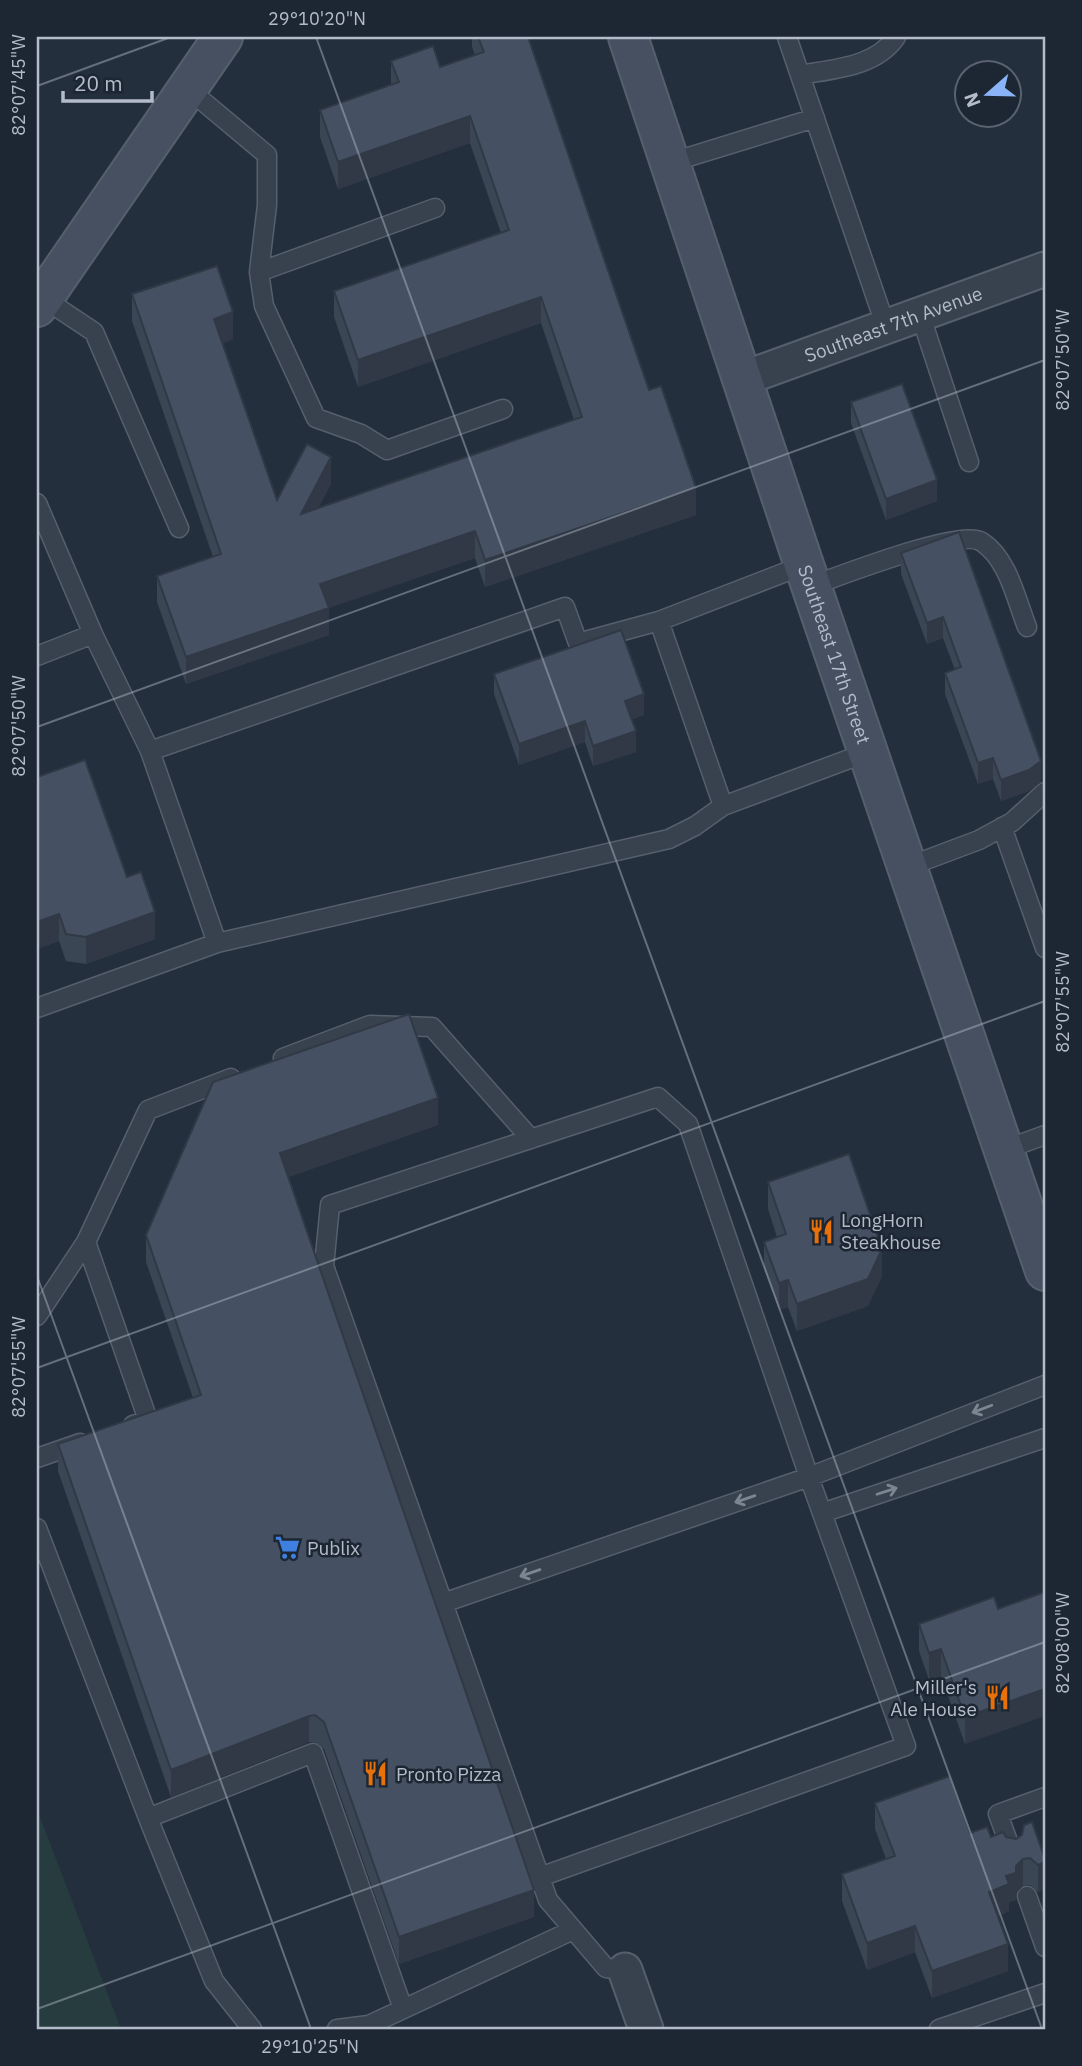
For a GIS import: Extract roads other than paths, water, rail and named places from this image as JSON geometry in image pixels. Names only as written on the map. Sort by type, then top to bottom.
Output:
[{"type":"main road","points":[[39,298],[223,37]]},
{"type":"main road","name":"Southeast 17th Street","points":[[628,37],[1045,1271]]},
{"type":"street","name":"Southeast 7th Avenue","points":[[742,379],[1045,269]]},
{"type":"street","points":[[625,1969],[646,2029]]},
{"type":"lane","points":[[787,37],[886,327]]},
{"type":"lane","points":[[800,75],[872,59],[889,47],[896,37]]},
{"type":"lane","points":[[187,88],[267,155],[267,205],[260,272],[264,306],[316,418],[361,434],[387,450],[503,409]]},
{"type":"lane","points":[[669,163],[815,118]]},
{"type":"lane","points":[[260,272],[435,208]]},
{"type":"lane","points":[[39,298],[94,332],[179,528]]},
{"type":"lane","points":[[920,314],[969,461]]},
{"type":"lane","points":[[37,503],[93,634],[150,751],[217,943]]},
{"type":"lane","points":[[150,751],[565,607],[578,643],[808,575],[963,539],[979,540],[993,551],[1007,575],[1027,627]]},
{"type":"lane","points":[[659,621],[723,806]]},
{"type":"lane","points":[[37,656],[93,634]]},
{"type":"lane","points":[[37,1007],[217,943],[669,839],[695,826],[723,806],[868,752]]},
{"type":"lane","points":[[907,867],[979,840],[1013,822],[1045,792]]},
{"type":"lane","points":[[1002,827],[1045,948]]},
{"type":"lane","points":[[37,1316],[86,1242],[148,1110],[370,1025],[432,1027],[531,1139]]},
{"type":"lane","points":[[540,1877],[906,1746],[809,1477],[688,1124],[658,1097],[330,1205],[324,1266],[548,1900],[606,1968],[625,1969]]},
{"type":"lane","points":[[1004,1150],[1045,1135]]},
{"type":"lane","points":[[37,1458],[148,1420],[86,1242]]},
{"type":"lane","points":[[443,1603],[809,1477],[1045,1384]]},
{"type":"lane","points":[[822,1513],[1045,1438]]},
{"type":"lane","points":[[37,1528],[148,1818],[214,1981],[252,2029]]},
{"type":"lane","points":[[148,1818],[313,1753],[403,2009]]},
{"type":"lane","points":[[1013,1855],[998,1814],[1045,1797]]},
{"type":"lane","points":[[1027,1896],[1045,1947]]},
{"type":"lane","points":[[337,2029],[369,2025],[573,1930]]},
{"type":"lane","points":[[939,2029],[961,2025],[1045,1993]]},
{"type":"place","name":"LongHorn Steakhouse","points":[[821,1231]]},
{"type":"place","name":"Publix","points":[[287,1548]]},
{"type":"place","name":"Miller's Ale House","points":[[997,1698]]},
{"type":"place","name":"Pronto Pizza","points":[[376,1774]]}]
